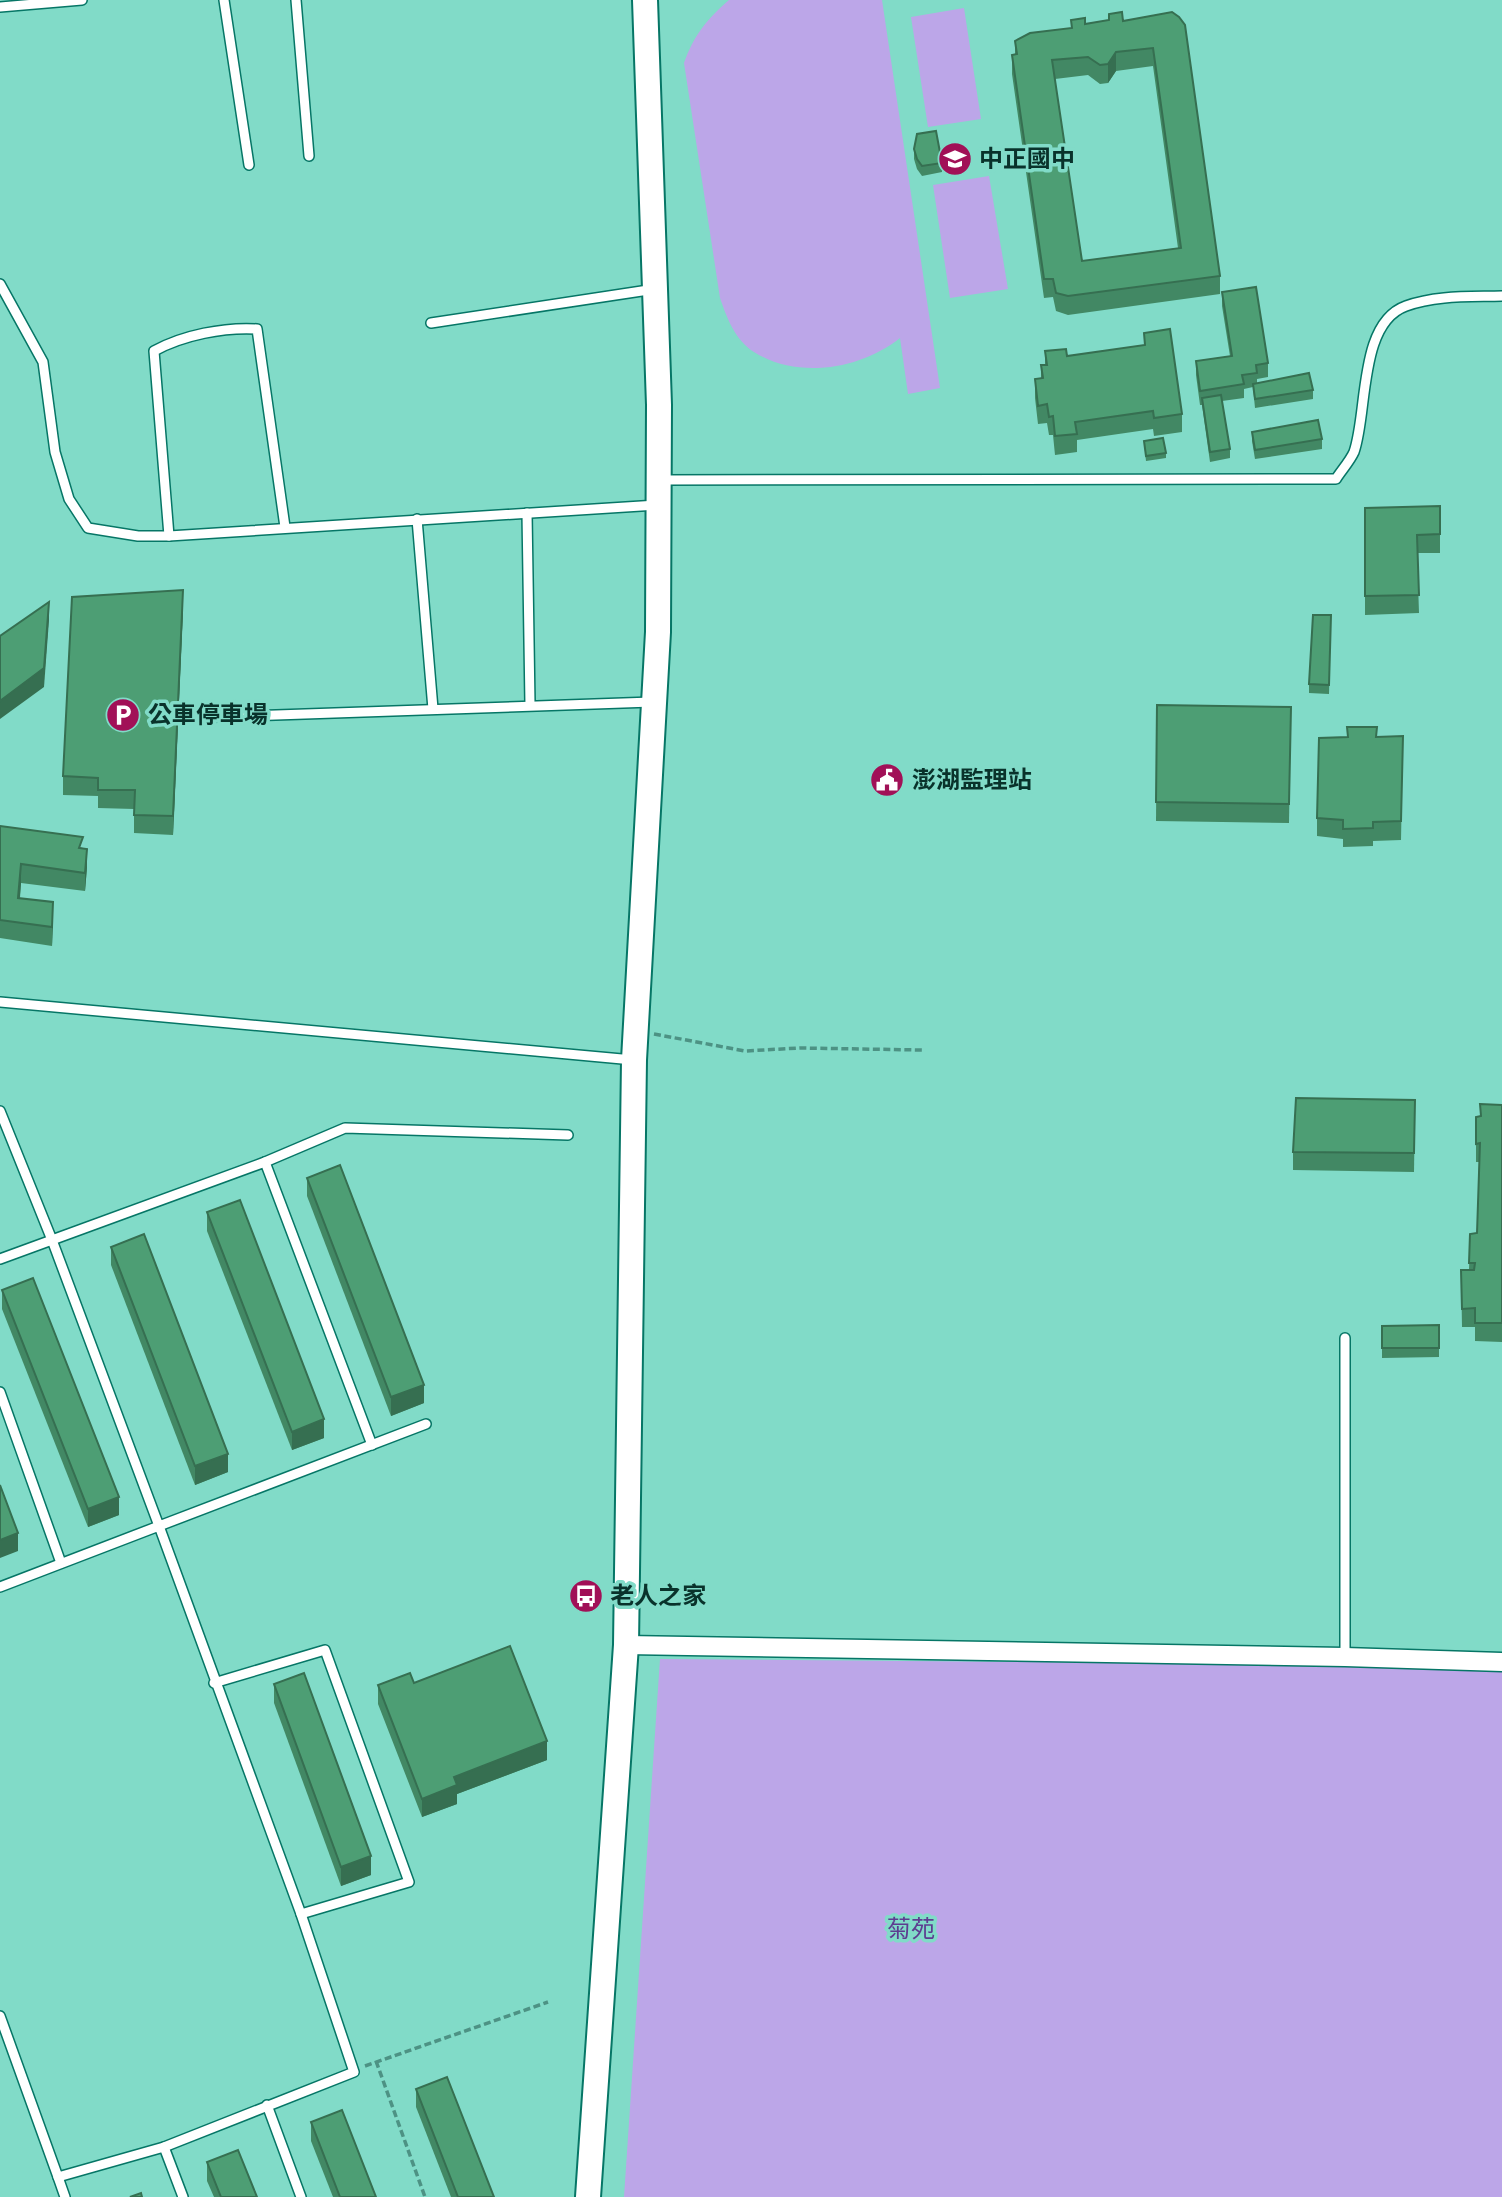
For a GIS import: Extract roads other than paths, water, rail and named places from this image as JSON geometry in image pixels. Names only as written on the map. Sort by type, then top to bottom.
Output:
[{"type":"main road","points":[[588,2197],[626,1645],[634,1060],[654,702],[660,505],[645,0]]},
{"type":"street","points":[[626,1645],[1502,1662]]},
{"type":"lane","points":[[0,7],[82,0]]},
{"type":"lane","points":[[225,0],[249,166]]},
{"type":"lane","points":[[296,0],[309,156]]},
{"type":"lane","points":[[0,284],[43,362],[55,452],[69,499],[88,528],[138,536],[169,536],[660,505]]},
{"type":"lane","points":[[432,323],[655,289]]},
{"type":"lane","points":[[660,480],[1336,479],[1353,454],[1361,418],[1368,362],[1383,324],[1403,307],[1437,299],[1502,296]]},
{"type":"lane","points":[[169,536],[154,351],[173,341],[241,328],[257,329],[285,527]]},
{"type":"lane","points":[[527,513],[530,705]]},
{"type":"lane","points":[[417,519],[433,709]]},
{"type":"lane","points":[[188,718],[654,702]]},
{"type":"lane","points":[[0,1002],[634,1060]]},
{"type":"lane","points":[[0,1111],[52,1240],[159,1526],[301,1914],[354,2072],[164,2147],[58,2177]]},
{"type":"lane","points":[[0,1259],[265,1162],[345,1128],[568,1135]]},
{"type":"lane","points":[[265,1162],[372,1445]]},
{"type":"lane","points":[[1345,1338],[1345,1657]]},
{"type":"lane","points":[[0,1392],[61,1563]]},
{"type":"lane","points":[[0,1587],[426,1424]]},
{"type":"lane","points":[[215,1683],[325,1650],[410,1882],[301,1914]]},
{"type":"lane","points":[[0,2016],[65,2197]]},
{"type":"lane","points":[[267,2105],[301,2197]]},
{"type":"lane","points":[[164,2147],[183,2197]]},
{"type":"place","name":"中正國中","points":[[955,159]]},
{"type":"place","name":"公車停車場","points":[[123,715]]},
{"type":"place","name":"澎湖監理站","points":[[887,780]]},
{"type":"place","name":"老人之家","points":[[586,1596]]},
{"type":"park label","name":"菊苑","points":[[911,1929]]}]
